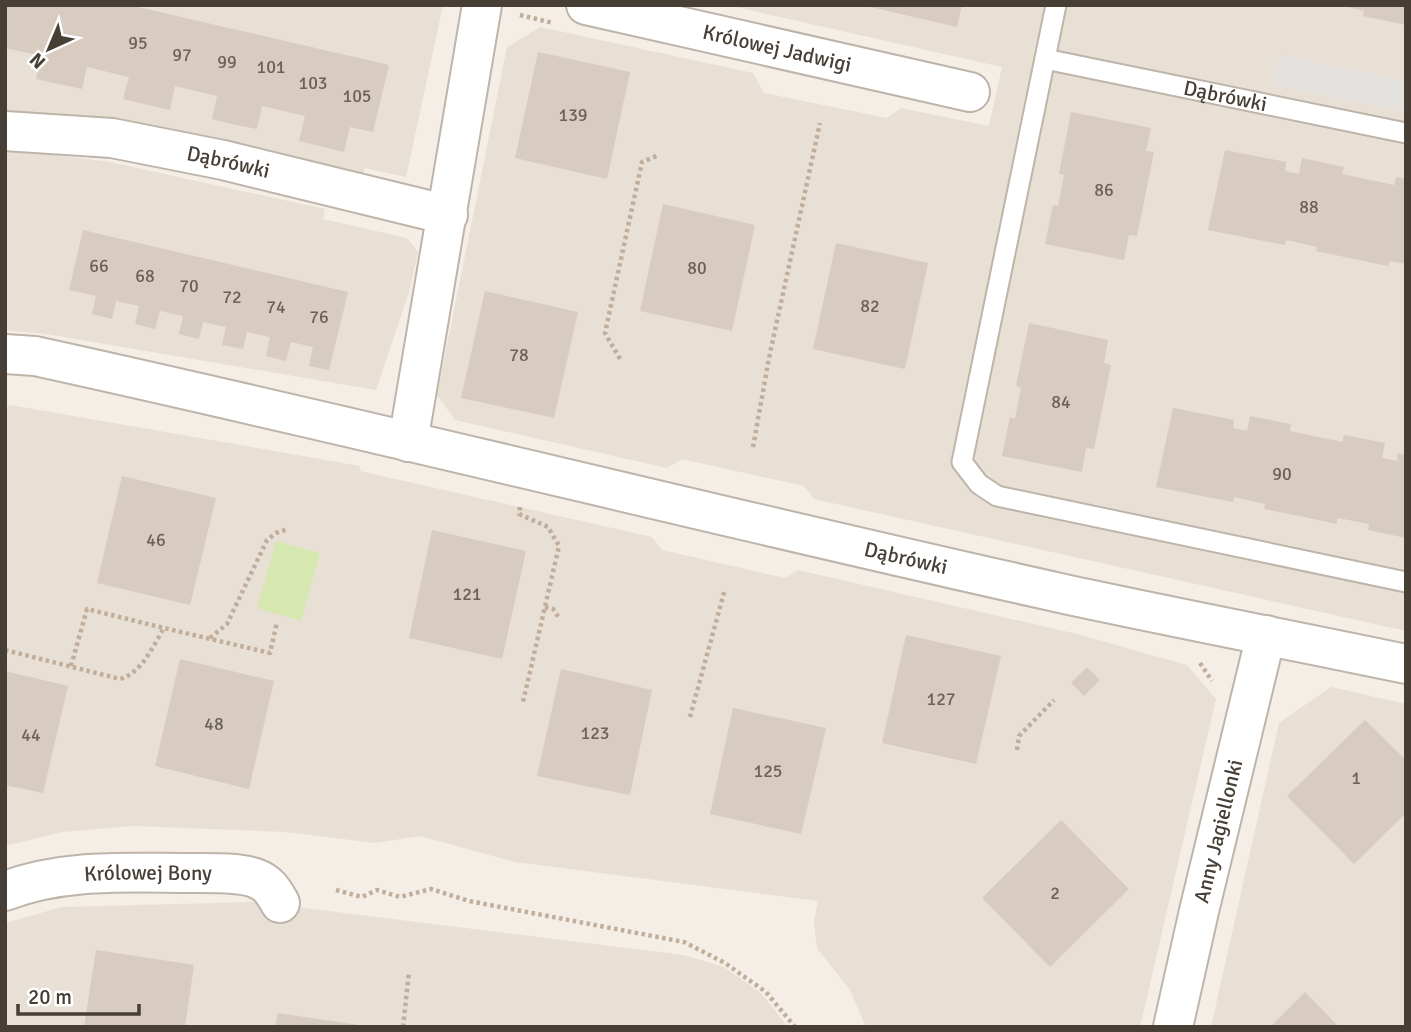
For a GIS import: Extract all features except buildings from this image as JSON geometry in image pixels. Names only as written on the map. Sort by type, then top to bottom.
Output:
[{"type":"street","points":[[408,442],[448,215],[497,9]]},
{"type":"street","name":"Królowej Jadwigi","points":[[574,15],[970,92]]},
{"type":"street","name":"Dąbrówki","points":[[5,131],[112,138],[223,160],[448,215]]},
{"type":"street","name":"Dąbrówki","points":[[5,354],[35,356],[211,394],[1063,593],[1406,664]]},
{"type":"street","name":"Anny Jagiellonki","points":[[1173,1027],[1266,635]]},
{"type":"street","name":"Królowej Bony","points":[[5,891],[20,885],[98,872],[209,873],[253,877],[271,885],[280,903]]},
{"type":"lane","points":[[1056,5],[962,463],[979,484],[997,496],[1406,582]]},
{"type":"lane","name":"Dąbrówki","points":[[1045,60],[1406,133]]},
{"type":"path","points":[[497,9],[574,15]]},
{"type":"path","points":[[753,447],[769,358],[820,123]]},
{"type":"path","points":[[621,359],[606,332],[642,162],[659,155]]},
{"type":"path","points":[[523,702],[559,546],[548,527],[526,515]]},
{"type":"path","points":[[209,639],[227,624],[267,540],[288,529]]},
{"type":"path","points":[[690,717],[725,589]]},
{"type":"path","points":[[545,607],[553,609],[559,618]]},
{"type":"path","points":[[71,667],[87,608],[270,653],[278,622]]},
{"type":"path","points":[[5,650],[120,679],[129,677],[145,660],[164,628]]},
{"type":"path","points":[[1197,659],[1216,687]]},
{"type":"path","points":[[1017,750],[1019,736],[1054,701]]},
{"type":"path","points":[[336,890],[362,897],[377,890],[400,897],[430,889],[469,901],[684,942],[725,963],[766,992],[795,1027]]},
{"type":"path","points":[[403,1027],[409,972]]},
{"type":"shaded area","points":[[5,5],[443,5],[406,177],[365,168],[362,177],[144,124],[5,113]]},
{"type":"shaded area","points":[[727,5],[1406,5],[1406,631],[814,499],[804,486],[682,459],[667,468],[455,420],[437,395],[507,47],[540,27],[753,73],[764,93],[887,118],[901,108],[989,126],[1002,67]]},
{"type":"shaded area","points":[[1279,55],[1406,81],[1406,112],[1273,84]]},
{"type":"shaded area","points":[[5,149],[110,162],[325,209],[323,219],[407,238],[418,252],[409,292],[376,390],[46,334],[5,330]]},
{"type":"shaded area","points":[[10,405],[360,466],[360,471],[652,537],[662,550],[785,578],[798,570],[1077,634],[1187,665],[1216,699],[1140,1027],[866,1027],[850,990],[817,948],[814,922],[818,901],[515,862],[420,836],[375,843],[286,832],[135,826],[62,832],[5,846],[5,408]]},
{"type":"shaded area","points":[[1331,687],[1406,704],[1406,1027],[1211,1027],[1279,723]]},
{"type":"shaded area","points":[[255,902],[684,955],[724,967],[761,993],[788,1027],[5,1027],[5,923],[62,907]]},
{"type":"green space","points":[[276,541],[320,553],[301,621],[257,608]]}]
